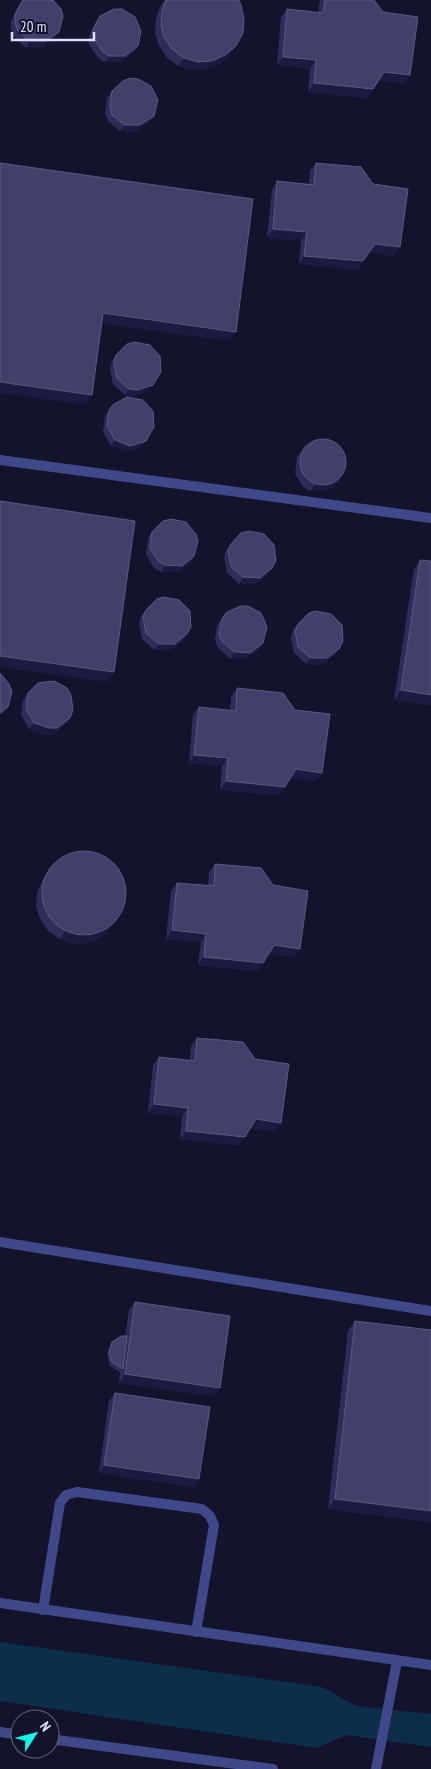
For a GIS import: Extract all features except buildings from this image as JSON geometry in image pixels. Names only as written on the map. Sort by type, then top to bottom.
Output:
[{"type":"lane","points":[[0,460],[431,518]]},
{"type":"lane","points":[[0,1242],[431,1312]]},
{"type":"lane","points":[[44,1610],[60,1503],[66,1495],[77,1492],[202,1510],[210,1516],[214,1525],[196,1632]]},
{"type":"lane","points":[[0,1603],[431,1665]]},
{"type":"lane","points":[[376,1769],[397,1661]]},
{"type":"lane","points":[[60,1740],[273,1769]]},
{"type":"water","points":[[0,1642],[322,1687],[356,1706],[431,1714],[431,1747],[346,1735],[317,1748],[0,1701]]}]
